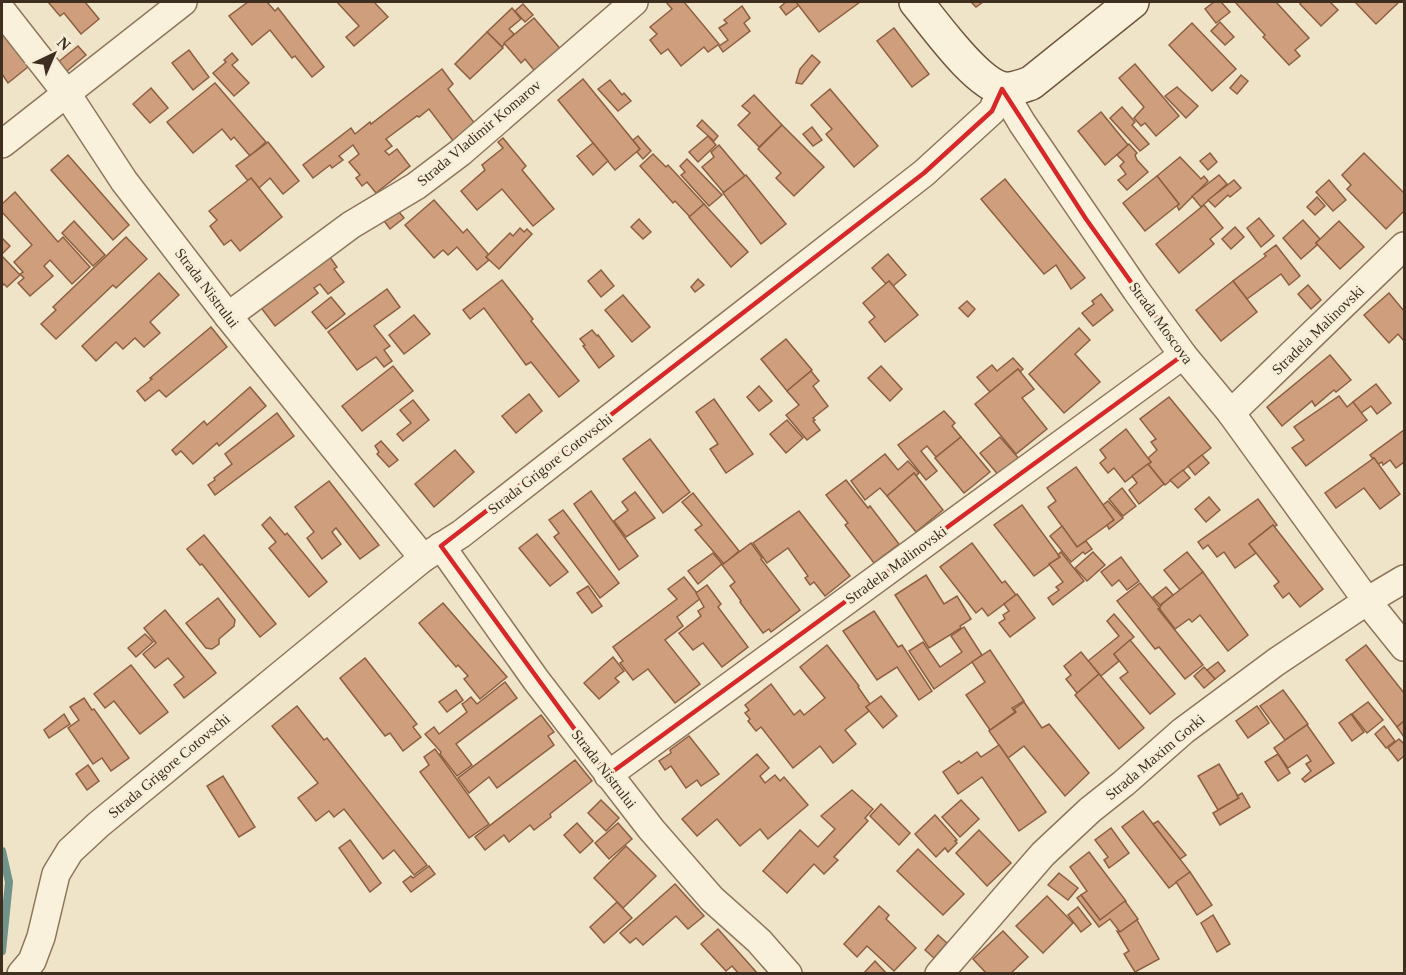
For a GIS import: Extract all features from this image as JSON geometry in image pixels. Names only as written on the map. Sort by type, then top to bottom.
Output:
[{"type":"street","points":[[2,144],[183,2]]},
{"type":"street","name":"Strada Vladimir Komarov","points":[[228,316],[351,225],[416,186],[461,152],[634,2]]},
{"type":"street","name":"Strada Moscova","points":[[916,2],[969,65],[984,78],[1002,88],[1022,123],[1086,219],[1183,355],[1231,413],[1367,601],[1404,648]]},
{"type":"street","points":[[1002,88],[1017,89],[1030,83],[1132,2]]},
{"type":"street","name":"Strada Nistrului","points":[[2,11],[68,94],[124,182],[228,316],[432,552],[536,680],[651,830],[712,899],[759,941],[788,974]]},
{"type":"street","name":"Strada Grigore Cotovschi","points":[[21,974],[32,961],[41,937],[56,874],[70,851],[116,810],[432,552],[461,534],[924,173],[992,111],[1002,88]]},
{"type":"street","name":"Stradela Malinovski","points":[[1231,413],[1404,246]]},
{"type":"street","name":"Stradela Malinovski","points":[[608,776],[1183,355]]},
{"type":"street","name":"Strada Maxim Gorki","points":[[939,974],[1043,854],[1090,810],[1183,731],[1276,662],[1404,579]]},
{"type":"highlighted area","points":[[1002,89],[1086,219],[1183,355],[608,775],[441,546],[924,173],[992,111]]},
{"type":"building","points":[[48,2],[85,2],[99,19],[81,34],[64,13],[60,16]]},
{"type":"building","points":[[248,2],[267,2],[275,11],[278,8],[324,67],[312,77],[295,56],[292,58],[270,30],[252,45],[229,16]]},
{"type":"building","points":[[337,2],[374,2],[388,17],[354,46],[346,37],[359,26]]},
{"type":"building","points":[[666,2],[684,2],[719,44],[708,52],[704,47],[681,66],[668,49],[661,54],[650,40],[657,34],[650,27],[672,9]]},
{"type":"building","points":[[786,2],[796,2],[799,5],[786,15],[780,7]]},
{"type":"building","points":[[796,2],[860,2],[819,32]]},
{"type":"building","points":[[971,2],[983,2],[976,7]]},
{"type":"building","points":[[1214,2],[1221,2],[1230,12],[1216,23],[1205,9]]},
{"type":"building","points":[[1235,2],[1276,2],[1309,38],[1295,50],[1300,56],[1289,65]]},
{"type":"building","points":[[1302,2],[1330,2],[1338,10],[1321,26],[1300,4]]},
{"type":"building","points":[[1355,2],[1397,2],[1398,3],[1376,24]]},
{"type":"building","points":[[523,4],[533,15],[525,22],[515,11]]},
{"type":"building","points":[[742,6],[750,18],[744,23],[750,31],[723,52],[719,46],[728,40],[719,28],[727,23],[724,20]]},
{"type":"building","points":[[512,8],[521,19],[509,29],[514,34],[502,47],[487,32]]},
{"type":"building","points":[[534,18],[563,52],[537,74],[525,59],[521,63],[504,43]]},
{"type":"building","points":[[1220,22],[1234,37],[1225,45],[1211,31]]},
{"type":"building","points":[[1192,23],[1236,69],[1212,91],[1169,45]]},
{"type":"building","points":[[2,24],[33,63],[8,83],[2,74]]},
{"type":"building","points":[[894,28],[929,74],[912,87],[877,41]]},
{"type":"building","points":[[487,32],[503,48],[470,79],[455,64]]},
{"type":"building","points":[[78,46],[86,55],[60,77],[52,67]]},
{"type":"building","points":[[189,50],[209,77],[193,90],[172,63]]},
{"type":"building","points":[[232,53],[238,60],[232,65],[249,83],[234,96],[213,73],[226,62],[224,60]]},
{"type":"building","points":[[812,55],[820,62],[802,84],[796,83],[800,69]]},
{"type":"building","points":[[1135,64],[1179,116],[1156,136],[1145,123],[1141,126],[1134,118],[1144,107],[1119,78]]},
{"type":"building","points":[[442,69],[453,84],[448,89],[476,125],[454,142],[429,109],[419,117],[417,116],[386,139],[392,146],[385,151],[389,155],[397,149],[410,166],[376,193],[367,182],[362,186],[356,178],[360,175],[349,162],[359,154],[353,145],[339,156],[343,160],[332,168],[330,165],[313,178],[303,165],[351,128],[355,134],[370,122],[371,124]]},
{"type":"building","points":[[1241,75],[1248,81],[1237,94],[1230,88]]},
{"type":"building","points":[[583,79],[640,149],[615,170],[558,100]]},
{"type":"building","points":[[610,80],[622,95],[624,93],[631,101],[618,111],[598,89]]},
{"type":"building","points":[[215,83],[266,142],[250,156],[234,137],[231,140],[222,129],[193,153],[167,122]]},
{"type":"building","points":[[1177,87],[1198,106],[1186,118],[1165,96]]},
{"type":"building","points":[[151,88],[168,108],[150,123],[133,104]]},
{"type":"building","points":[[830,89],[878,146],[854,167],[826,134],[832,129],[811,105]]},
{"type":"building","points":[[754,95],[782,125],[759,147],[738,125],[750,113],[742,106]]},
{"type":"building","points":[[1122,107],[1135,122],[1132,125],[1149,144],[1140,151],[1110,118]]},
{"type":"building","points":[[1101,112],[1128,145],[1105,165],[1078,131]]},
{"type":"building","points":[[702,120],[718,136],[714,141],[697,126]]},
{"type":"building","points":[[782,125],[824,167],[794,196],[776,178],[781,173],[758,149]]},
{"type":"building","points":[[812,127],[822,140],[813,146],[803,134]]},
{"type":"building","points":[[638,136],[651,151],[643,159],[637,152],[640,149],[633,140]]},
{"type":"building","points":[[708,136],[716,145],[698,162],[689,152]]},
{"type":"building","points":[[503,138],[526,166],[522,170],[554,209],[533,226],[502,189],[477,210],[461,191],[485,170],[482,165],[503,148],[498,142]]},
{"type":"building","points":[[268,142],[299,181],[283,194],[270,178],[259,188],[251,178],[248,181],[236,166]]},
{"type":"building","points":[[593,143],[608,161],[593,175],[577,156]]},
{"type":"building","points":[[1129,144],[1137,153],[1135,155],[1137,160],[1148,172],[1127,190],[1118,180],[1126,174],[1120,166],[1124,162],[1117,155]]},
{"type":"building","points":[[719,145],[745,176],[724,193],[702,167],[714,157],[711,152]]},
{"type":"building","points":[[1210,153],[1217,162],[1208,170],[1200,161]]},
{"type":"building","points":[[1364,153],[1404,193],[1404,211],[1386,229],[1347,189],[1351,185],[1342,175]]},
{"type":"building","points":[[653,154],[666,167],[668,165],[704,204],[690,217],[675,201],[673,203],[640,166]]},
{"type":"building","points":[[68,155],[129,225],[113,240],[51,170]]},
{"type":"building","points":[[1180,157],[1201,179],[1204,176],[1208,181],[1179,210],[1177,206],[1179,204],[1157,176]]},
{"type":"building","points":[[687,159],[722,195],[709,206],[681,175],[685,172],[680,166]]},
{"type":"building","points":[[746,175],[786,224],[761,244],[723,193]]},
{"type":"building","points":[[1219,175],[1227,184],[1201,207],[1192,196]]},
{"type":"building","points":[[1157,176],[1179,204],[1145,231],[1123,203]]},
{"type":"building","points":[[251,178],[282,217],[240,251],[231,240],[224,245],[210,226],[217,220],[209,211]]},
{"type":"building","points":[[1005,179],[1085,278],[1071,289],[1056,265],[1044,274],[981,199]]},
{"type":"building","points":[[1234,180],[1241,188],[1230,197],[1228,195],[1215,207],[1208,200]]},
{"type":"building","points":[[1329,180],[1346,200],[1333,211],[1316,192]]},
{"type":"building","points":[[15,192],[58,242],[63,237],[90,267],[72,284],[50,260],[44,266],[53,276],[30,296],[18,283],[24,278],[20,274],[23,272],[14,262],[32,245],[2,212],[2,204]]},
{"type":"building","points":[[1317,197],[1325,206],[1315,215],[1307,207]]},
{"type":"building","points":[[434,200],[463,233],[467,229],[489,255],[486,257],[489,260],[477,270],[457,247],[448,255],[443,250],[434,258],[405,225]]},
{"type":"building","points":[[704,204],[748,252],[731,267],[689,217]]},
{"type":"building","points":[[1204,205],[1223,228],[1210,239],[1214,244],[1179,273],[1156,244]]},
{"type":"building","points":[[395,207],[404,218],[390,229],[382,218]]},
{"type":"building","points":[[1259,218],[1274,236],[1261,247],[1247,228]]},
{"type":"building","points":[[639,219],[651,232],[643,239],[631,227]]},
{"type":"building","points":[[1303,220],[1320,239],[1317,245],[1301,259],[1283,238]]},
{"type":"building","points":[[74,221],[105,255],[93,266],[62,233]]},
{"type":"building","points":[[1339,221],[1364,247],[1340,269],[1316,243]]},
{"type":"building","points":[[1235,227],[1244,237],[1231,249],[1222,239]]},
{"type":"building","points":[[520,228],[524,232],[527,229],[532,234],[499,269],[486,257],[510,233],[513,236]]},
{"type":"building","points":[[126,237],[147,259],[116,288],[113,285],[56,339],[41,324],[56,310],[53,307]]},
{"type":"building","points":[[2,238],[10,246],[2,254]]},
{"type":"building","points":[[1276,245],[1300,276],[1289,285],[1281,274],[1247,299],[1233,281],[1266,256],[1264,254]]},
{"type":"building","points":[[327,253],[337,267],[334,269],[344,282],[328,294],[320,284],[314,288],[318,293],[275,326],[259,305]]},
{"type":"building","points":[[888,254],[906,275],[893,286],[889,281],[886,284],[872,268]]},
{"type":"building","points":[[2,256],[20,275],[7,287],[4,284],[2,286]]},
{"type":"building","points":[[601,270],[614,286],[601,297],[588,281]]},
{"type":"building","points":[[159,273],[179,295],[150,322],[160,333],[144,347],[135,338],[123,349],[116,342],[96,361],[82,346]]},
{"type":"building","points":[[698,279],[704,285],[695,292],[691,287]]},
{"type":"building","points":[[502,280],[579,381],[559,397],[531,362],[526,365],[484,308],[470,319],[463,310]]},
{"type":"building","points":[[889,281],[918,315],[885,342],[869,322],[875,317],[863,303]]},
{"type":"building","points":[[1233,281],[1257,312],[1221,341],[1196,310]]},
{"type":"building","points":[[1308,285],[1321,300],[1311,309],[1298,294]]},
{"type":"building","points":[[387,289],[400,307],[374,326],[390,346],[384,350],[392,361],[384,367],[376,357],[357,370],[328,332]]},
{"type":"building","points":[[1389,293],[1404,311],[1404,341],[1398,334],[1389,343],[1364,315]]},
{"type":"building","points":[[1101,294],[1113,310],[1093,326],[1082,313],[1094,304],[1092,301]]},
{"type":"building","points":[[623,295],[650,327],[632,342],[605,310]]},
{"type":"building","points":[[331,297],[345,314],[326,329],[312,312]]},
{"type":"building","points":[[967,301],[975,309],[968,317],[959,308]]},
{"type":"building","points":[[414,315],[430,334],[404,354],[389,335]]},
{"type":"building","points":[[211,327],[227,347],[166,397],[159,390],[145,401],[137,391]]},
{"type":"building","points":[[1079,328],[1090,340],[1075,354],[1100,382],[1064,413],[1029,374]]},
{"type":"building","points":[[592,330],[614,356],[599,368],[580,339]]},
{"type":"building","points":[[786,339],[812,370],[787,391],[761,359]]},
{"type":"building","points":[[1330,355],[1351,380],[1336,392],[1334,390],[1315,406],[1312,401],[1282,426],[1267,407]]},
{"type":"building","points":[[1013,358],[1023,369],[1020,372],[1018,369],[990,392],[977,377],[992,365],[997,371]]},
{"type":"building","points":[[393,366],[413,391],[362,431],[342,406]]},
{"type":"building","points":[[881,366],[902,389],[890,401],[868,378]]},
{"type":"building","points":[[1018,369],[1034,389],[1022,398],[1047,429],[1016,454],[975,404]]},
{"type":"building","points":[[811,371],[819,381],[813,386],[828,406],[813,418],[820,430],[807,440],[786,415],[799,405],[787,391]]},
{"type":"building","points":[[1376,384],[1391,403],[1377,414],[1371,406],[1361,413],[1353,402]]},
{"type":"building","points":[[759,386],[772,401],[759,411],[747,397]]},
{"type":"building","points":[[250,387],[266,406],[219,446],[217,443],[193,464],[181,451],[176,455],[172,450],[204,421],[207,425]]},
{"type":"building","points":[[529,394],[542,411],[516,433],[502,416]]},
{"type":"building","points":[[1339,396],[1347,407],[1353,402],[1367,420],[1306,466],[1292,448],[1304,440],[1294,427]]},
{"type":"building","points":[[1169,397],[1211,448],[1165,485],[1148,464],[1151,462],[1148,458],[1157,450],[1151,442],[1156,439],[1140,419]]},
{"type":"building","points":[[714,399],[753,454],[726,473],[710,449],[718,444],[696,412]]},
{"type":"building","points":[[413,400],[429,420],[403,441],[397,434],[411,423],[400,410]]},
{"type":"building","points":[[944,411],[955,423],[952,426],[961,437],[936,457],[927,446],[921,451],[937,471],[926,480],[898,445]]},
{"type":"building","points":[[277,413],[294,436],[215,495],[208,485],[232,464],[225,454]]},
{"type":"building","points":[[787,420],[803,438],[786,453],[770,434]]},
{"type":"building","points":[[1126,429],[1151,462],[1125,482],[1114,468],[1108,473],[1100,463],[1106,458],[1100,450]]},
{"type":"building","points":[[1404,430],[1404,462],[1396,468],[1390,460],[1383,465],[1382,462],[1378,464],[1370,455]]},
{"type":"building","points":[[961,437],[990,472],[964,493],[935,458]]},
{"type":"building","points":[[1000,437],[1020,460],[1000,477],[980,453]]},
{"type":"building","points":[[650,439],[690,492],[663,513],[623,459]]},
{"type":"building","points":[[381,441],[398,460],[389,467],[377,454],[379,452],[375,446]]},
{"type":"building","points":[[455,450],[474,472],[434,507],[415,484]]},
{"type":"building","points":[[885,454],[898,470],[908,461],[919,473],[916,476],[914,473],[887,496],[880,488],[865,500],[851,481]]},
{"type":"building","points":[[1202,455],[1209,463],[1195,475],[1188,466]]},
{"type":"building","points":[[1374,458],[1400,494],[1380,509],[1364,488],[1336,508],[1325,493]]},
{"type":"building","points":[[1148,464],[1164,484],[1139,504],[1129,490],[1137,483],[1132,476]]},
{"type":"building","points":[[1076,467],[1114,520],[1077,547],[1048,507],[1056,501],[1047,488]]},
{"type":"building","points":[[1183,470],[1190,478],[1178,488],[1170,480]]},
{"type":"building","points":[[914,473],[943,510],[916,532],[887,496]]},
{"type":"building","points":[[846,480],[868,508],[870,506],[899,544],[874,563],[845,525],[848,523],[826,495]]},
{"type":"building","points":[[329,481],[379,545],[360,559],[336,528],[332,532],[341,544],[322,559],[307,538],[314,532],[295,507]]},
{"type":"building","points":[[1122,488],[1136,506],[1123,516],[1109,499]]},
{"type":"building","points":[[591,491],[638,556],[619,570],[574,504]]},
{"type":"building","points":[[635,492],[655,518],[626,537],[614,521],[628,510],[622,502]]},
{"type":"building","points":[[693,493],[739,551],[724,564],[695,530],[702,525],[682,502]]},
{"type":"building","points":[[1209,497],[1220,510],[1206,522],[1195,509]]},
{"type":"building","points":[[1258,499],[1277,525],[1274,527],[1273,525],[1249,544],[1256,553],[1235,568],[1224,552],[1217,557],[1208,545],[1203,549],[1198,542]]},
{"type":"building","points":[[1108,501],[1123,518],[1109,529],[1107,525],[1114,520],[1103,505]]},
{"type":"building","points":[[1022,505],[1060,557],[1034,576],[994,525]]},
{"type":"building","points":[[563,510],[619,583],[600,598],[554,537],[559,533],[549,520]]},
{"type":"building","points":[[799,511],[850,576],[825,596],[814,582],[810,585],[805,578],[808,576],[788,548],[767,563],[753,543]]},
{"type":"building","points":[[270,517],[285,535],[287,533],[327,582],[309,597],[269,548],[276,542],[262,525]]},
{"type":"building","points":[[1273,525],[1323,589],[1300,607],[1289,593],[1283,598],[1274,586],[1279,582],[1249,544]]},
{"type":"building","points":[[1062,526],[1077,547],[1086,541],[1092,549],[1085,554],[1083,552],[1071,562],[1050,536]]},
{"type":"building","points":[[537,534],[568,572],[550,586],[519,548]]},
{"type":"building","points":[[204,535],[276,624],[260,637],[202,564],[200,565],[187,549]]},
{"type":"building","points":[[751,543],[800,610],[771,632],[769,629],[763,633],[740,602],[730,586],[735,582],[722,565]]},
{"type":"building","points":[[972,543],[1002,583],[1005,581],[1016,595],[988,616],[982,608],[976,613],[940,567]]},
{"type":"building","points":[[1061,552],[1084,581],[1053,605],[1048,598],[1059,590],[1056,587],[1063,582],[1049,564],[1060,557],[1058,555]]},
{"type":"building","points":[[1093,552],[1105,565],[1087,581],[1075,568]]},
{"type":"building","points":[[1187,552],[1203,572],[1180,590],[1164,570]]},
{"type":"building","points":[[713,553],[722,564],[698,584],[688,571]]},
{"type":"building","points":[[1121,557],[1139,581],[1127,590],[1119,580],[1112,586],[1101,572]]},
{"type":"building","points":[[1203,572],[1248,635],[1228,651],[1200,615],[1192,622],[1189,619],[1175,629],[1159,608]]},
{"type":"building","points":[[926,575],[944,604],[957,596],[971,619],[929,648],[895,595]]},
{"type":"building","points":[[684,577],[701,598],[677,617],[683,626],[665,640],[700,684],[675,703],[648,669],[633,680],[620,663],[623,661],[613,647],[677,599],[668,589]]},
{"type":"building","points":[[1140,583],[1203,665],[1185,679],[1159,647],[1155,649],[1117,601]]},
{"type":"building","points":[[707,585],[721,604],[718,607],[748,647],[722,667],[703,643],[693,650],[679,633],[701,616],[698,611],[704,607],[696,593]]},
{"type":"building","points":[[588,586],[602,606],[592,613],[577,593]]},
{"type":"building","points":[[1166,587],[1173,595],[1160,605],[1153,597]]},
{"type":"building","points":[[1017,594],[1035,618],[1010,637],[999,623],[1005,619],[1003,615],[1009,611],[1004,604]]},
{"type":"building","points":[[218,598],[235,620],[234,626],[219,639],[219,644],[212,649],[206,648],[186,623]]},
{"type":"building","points":[[443,603],[507,677],[480,699],[464,679],[468,676],[458,665],[456,667],[419,623]]},
{"type":"building","points":[[165,610],[216,673],[184,698],[174,685],[184,677],[168,658],[155,668],[143,654],[156,643],[144,628]]},
{"type":"building","points":[[874,611],[898,647],[902,645],[932,691],[919,700],[897,667],[877,680],[843,631]]},
{"type":"building","points":[[1114,614],[1134,637],[1114,654],[1119,661],[1101,676],[1088,661],[1119,636],[1107,621]]},
{"type":"building","points":[[964,627],[982,655],[934,689],[909,651],[923,642],[940,667],[962,652],[951,636]]},
{"type":"building","points":[[145,634],[153,642],[136,657],[128,648]]},
{"type":"building","points":[[1130,640],[1175,694],[1150,714],[1120,678],[1128,672],[1114,654]]},
{"type":"building","points":[[827,645],[859,686],[870,704],[866,707],[869,711],[845,730],[856,744],[833,763],[820,746],[793,768],[761,727],[756,731],[748,721],[750,719],[745,713],[749,710],[745,705],[771,684],[794,715],[800,710],[804,715],[825,698],[800,667]]},
{"type":"building","points":[[1366,645],[1404,693],[1404,721],[1397,727],[1346,660]]},
{"type":"building","points":[[990,650],[1024,701],[1012,708],[1015,712],[990,730],[966,695],[985,682],[972,662]]},
{"type":"building","points":[[1081,652],[1099,674],[1077,693],[1066,679],[1071,675],[1064,666]]},
{"type":"building","points":[[613,657],[624,671],[615,678],[619,682],[599,699],[584,683]]},
{"type":"building","points":[[365,658],[417,724],[413,727],[421,737],[403,751],[390,733],[385,736],[340,678]]},
{"type":"building","points":[[1218,662],[1225,671],[1215,679],[1207,670]]},
{"type":"building","points":[[131,665],[168,712],[140,734],[114,701],[105,708],[94,694]]},
{"type":"building","points":[[1204,667],[1215,679],[1204,688],[1194,676]]},
{"type":"building","points":[[1099,674],[1144,728],[1119,749],[1075,695]]},
{"type":"building","points":[[505,682],[517,698],[456,744],[472,765],[457,776],[440,754],[441,752],[425,734],[434,727],[439,734],[467,712],[462,704],[471,697],[477,704]]},
{"type":"building","points":[[456,690],[463,700],[447,712],[439,702]]},
{"type":"building","points":[[1283,690],[1308,724],[1285,740],[1260,706]]},
{"type":"building","points":[[881,696],[897,716],[883,728],[866,707]]},
{"type":"building","points":[[84,698],[129,758],[111,771],[102,758],[93,764],[68,728],[79,720],[70,707]]},
{"type":"building","points":[[1024,702],[1042,728],[1049,724],[1089,773],[1065,796],[1024,746],[1008,758],[989,731],[1016,712],[1014,709]]},
{"type":"building","points":[[1368,702],[1383,720],[1367,733],[1352,714]]},
{"type":"building","points":[[297,706],[324,740],[327,738],[427,865],[414,875],[394,850],[383,859],[344,809],[334,817],[329,811],[316,821],[298,798],[318,783],[272,726]]},
{"type":"building","points":[[1257,706],[1269,723],[1248,738],[1236,721]]},
{"type":"building","points":[[64,714],[70,724],[49,738],[44,730]]},
{"type":"building","points":[[1351,714],[1364,732],[1352,741],[1339,723]]},
{"type":"building","points":[[541,715],[554,732],[548,736],[554,745],[497,788],[489,777],[469,793],[458,778]]},
{"type":"building","points":[[1404,721],[1404,737],[1397,727]]},
{"type":"building","points":[[1307,725],[1334,763],[1305,782],[1302,779],[1311,771],[1306,764],[1311,761],[1307,755],[1288,768],[1274,748]]},
{"type":"building","points":[[1384,726],[1395,741],[1386,748],[1375,734]]},
{"type":"building","points":[[689,736],[719,774],[701,786],[697,780],[686,788],[671,766],[665,770],[659,761]]},
{"type":"building","points":[[1399,739],[1403,743],[1404,741],[1404,756],[1398,761],[1388,748]]},
{"type":"building","points":[[999,745],[1046,812],[1019,831],[982,777],[958,794],[943,772],[977,752],[981,757]]},
{"type":"building","points":[[435,749],[489,824],[469,838],[420,772],[429,765],[424,757]]},
{"type":"building","points":[[757,754],[769,768],[760,776],[765,783],[775,775],[780,781],[784,777],[808,805],[768,839],[760,829],[740,846],[717,819],[697,836],[682,819]]},
{"type":"building","points":[[1278,754],[1290,773],[1278,781],[1265,762]]},
{"type":"building","points":[[575,760],[592,781],[550,814],[551,817],[534,830],[530,825],[509,842],[504,835],[485,850],[475,837]]},
{"type":"building","points":[[1219,764],[1239,798],[1218,810],[1198,776]]},
{"type":"building","points":[[88,765],[99,781],[87,790],[76,774]]},
{"type":"building","points":[[223,776],[255,827],[239,837],[207,786]]},
{"type":"building","points":[[852,790],[873,809],[865,818],[868,821],[834,857],[838,860],[824,874],[814,864],[787,893],[763,871],[800,830],[818,847],[835,829],[821,816]]},
{"type":"building","points":[[1242,793],[1250,807],[1220,825],[1213,813],[1239,798],[1237,796]]},
{"type":"building","points":[[601,800],[619,818],[606,831],[588,813]]},
{"type":"building","points":[[961,800],[979,819],[960,837],[942,817]]},
{"type":"building","points":[[881,804],[910,833],[899,845],[870,816]]},
{"type":"building","points":[[1143,811],[1190,872],[1169,888],[1122,827]]},
{"type":"building","points":[[935,815],[957,840],[948,852],[945,848],[936,857],[915,834]]},
{"type":"building","points":[[1158,821],[1186,855],[1180,859],[1153,824]]},
{"type":"building","points":[[577,823],[593,841],[580,853],[564,835]]},
{"type":"building","points":[[618,823],[632,839],[609,859],[595,843]]},
{"type":"building","points":[[1111,828],[1129,853],[1109,868],[1104,860],[1108,857],[1095,840]]},
{"type":"building","points":[[979,830],[1011,863],[987,886],[956,853]]},
{"type":"building","points":[[350,840],[381,883],[370,892],[339,848]]},
{"type":"building","points":[[626,846],[656,876],[623,908],[594,878]]},
{"type":"building","points":[[918,849],[964,894],[943,915],[897,871]]},
{"type":"building","points":[[1089,852],[1126,901],[1100,920],[1081,895],[1087,891],[1070,867]]},
{"type":"building","points":[[429,866],[435,874],[411,892],[403,882],[411,876],[413,878]]},
{"type":"building","points":[[1190,872],[1212,905],[1197,915],[1176,882]]},
{"type":"building","points":[[1059,873],[1078,888],[1068,900],[1048,885]]},
{"type":"building","points":[[675,884],[704,916],[688,929],[676,916],[643,945],[636,938],[630,943],[620,933]]},
{"type":"building","points":[[1081,895],[1100,920],[1125,901],[1138,919],[1120,932],[1110,919],[1099,927],[1077,898]]},
{"type":"building","points":[[1047,896],[1073,923],[1043,953],[1016,926]]},
{"type":"building","points":[[617,902],[632,918],[604,943],[590,927]]},
{"type":"building","points":[[879,906],[889,915],[886,919],[916,948],[894,971],[867,946],[857,957],[844,944]]},
{"type":"building","points":[[1078,907],[1091,924],[1081,932],[1068,915]]},
{"type":"building","points":[[1213,915],[1230,944],[1217,952],[1201,923]]},
{"type":"building","points":[[1137,920],[1159,959],[1135,972],[1124,954],[1129,951],[1117,931],[1120,932]]},
{"type":"building","points":[[718,929],[758,974],[739,974],[732,966],[726,971],[701,944]]},
{"type":"building","points":[[1003,931],[1028,957],[1010,974],[987,974],[973,959]]},
{"type":"building","points":[[938,935],[947,943],[934,958],[925,950]]},
{"type":"building","points":[[875,961],[887,974],[863,974]]},
{"type":"waterway","points":[[2,851],[9,882],[2,951]]}]
